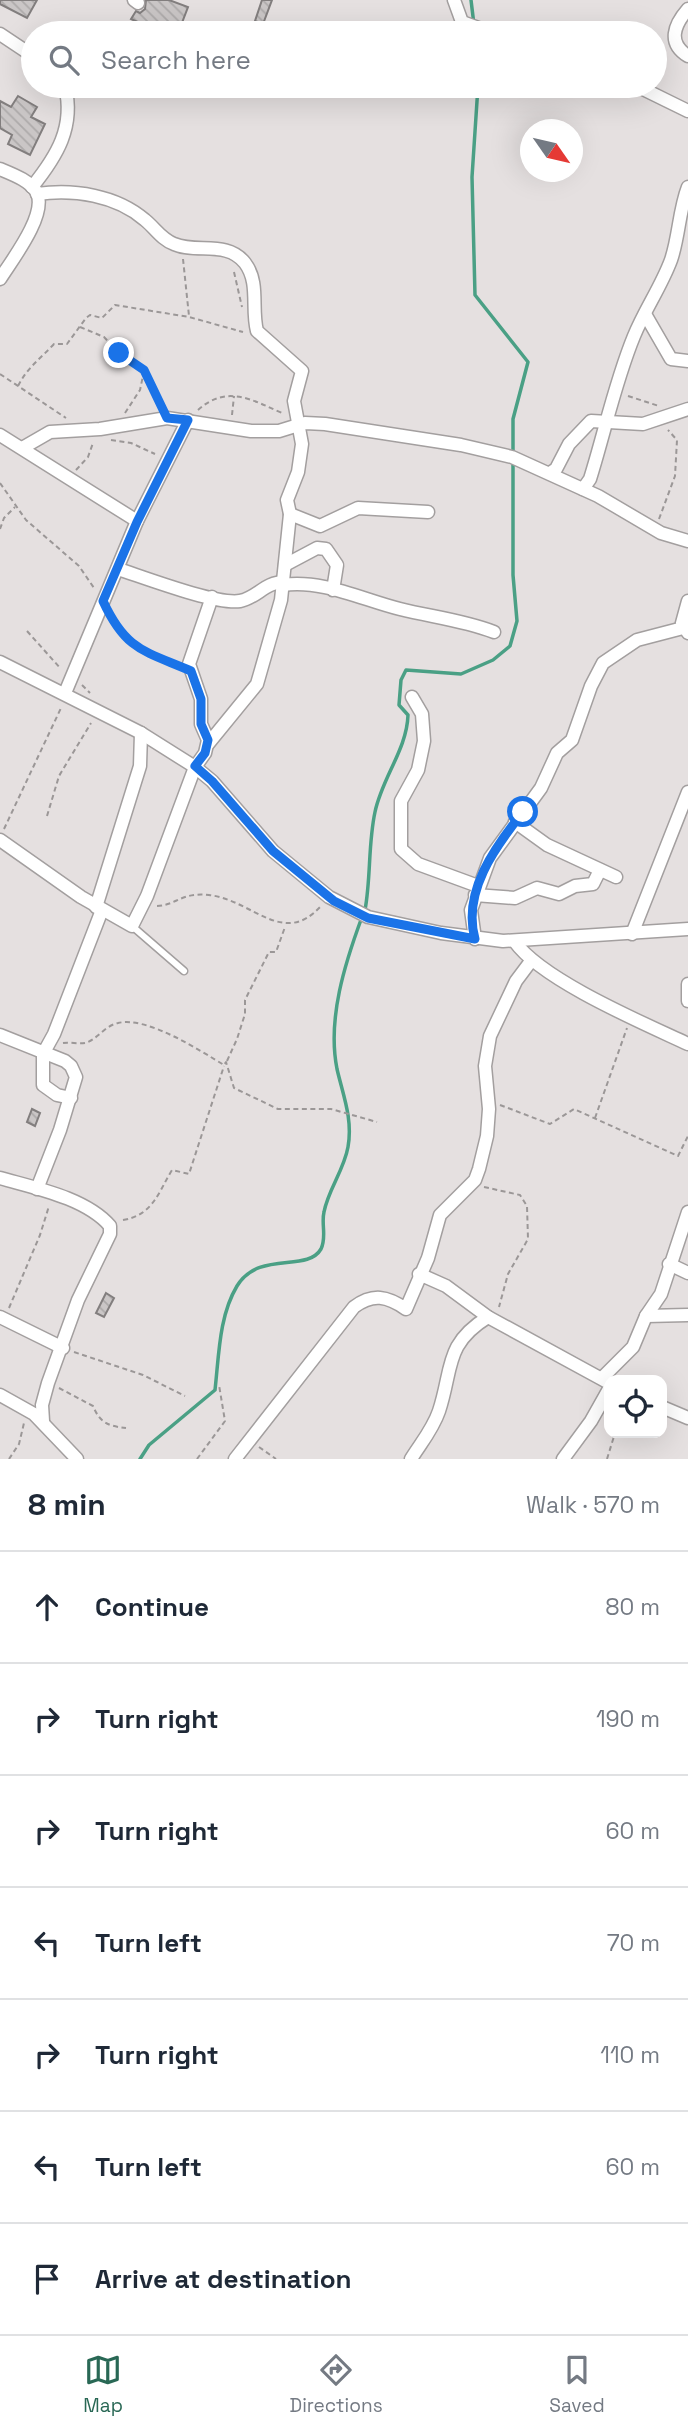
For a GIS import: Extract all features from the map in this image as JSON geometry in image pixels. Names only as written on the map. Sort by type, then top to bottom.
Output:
[{"type":"street","points":[[454,0],[462,21]]},
{"type":"street","points":[[688,9],[677,23],[674,40],[678,49],[688,56]]},
{"type":"street","points":[[0,34],[21,48]]},
{"type":"street","points":[[0,279],[38,212],[35,190],[54,160],[65,135],[70,117],[67,98]]},
{"type":"street","points":[[661,98],[688,111]]},
{"type":"street","points":[[0,169],[35,190],[95,195],[144,219],[168,241],[183,247],[228,251],[238,256],[250,271],[255,294],[254,321],[257,331],[302,371],[294,393],[301,455],[287,500],[290,514],[284,583],[257,684],[208,744],[195,766],[141,909],[132,926],[99,908],[0,838]]},
{"type":"street","points":[[583,489],[591,474],[614,391],[651,298],[662,286],[688,187]]},
{"type":"street","points":[[645,314],[671,359],[688,360]]},
{"type":"street","points":[[550,473],[556,469],[569,443],[587,425],[605,420],[640,425],[683,409]]},
{"type":"street","points":[[24,447],[50,432],[102,430],[167,418],[228,429],[279,431],[299,421],[325,424],[461,445],[512,457],[583,489],[652,528],[688,541]]},
{"type":"street","points":[[65,693],[137,522],[188,420]]},
{"type":"street","points":[[0,435],[24,447],[67,480],[137,522]]},
{"type":"street","points":[[290,514],[320,526],[358,508],[428,512]]},
{"type":"street","points":[[285,565],[317,548],[326,549],[337,565],[333,590]]},
{"type":"street","points":[[118,569],[212,597],[241,601],[266,585],[284,583],[333,590],[401,610],[463,621],[494,632]]},
{"type":"street","points":[[208,744],[201,724],[201,699],[191,671],[191,657],[212,597]]},
{"type":"street","points":[[475,939],[471,925],[477,891],[490,858],[541,788],[557,753],[572,740],[591,686],[603,663],[637,640],[686,630],[682,618],[688,601]]},
{"type":"street","points":[[0,662],[97,709],[195,766],[212,781],[273,851],[329,897],[368,918],[475,939],[515,942],[688,929]]},
{"type":"street","points":[[412,697],[422,715],[423,748],[418,771],[401,801],[401,849],[418,864],[477,891],[516,898],[537,888],[559,894],[575,886],[593,884],[600,870]]},
{"type":"street","points":[[71,1098],[57,1095],[43,1085],[46,1049],[99,908],[140,766],[141,733]]},
{"type":"street","points":[[632,934],[688,792]]},
{"type":"street","points":[[515,822],[547,845],[617,877]]},
{"type":"street","points":[[515,942],[531,961],[631,1018],[688,1044]]},
{"type":"street","points":[[235,1459],[354,1307],[366,1298],[384,1297],[406,1309],[428,1258],[440,1215],[475,1180],[484,1153],[489,1109],[485,1066],[490,1036],[516,981],[531,961]]},
{"type":"street","points":[[688,984],[688,1001]]},
{"type":"street","points":[[0,1035],[46,1049],[71,1066],[76,1077],[71,1098],[37,1189]]},
{"type":"street","points":[[1,1181],[52,1194],[96,1214],[110,1226],[110,1234],[78,1300],[63,1348],[48,1383],[42,1405],[43,1421]]},
{"type":"street","points":[[613,1375],[633,1347],[646,1316],[661,1294],[688,1212]]},
{"type":"street","points":[[669,1264],[688,1273]]},
{"type":"street","points":[[419,1274],[459,1294],[488,1317],[604,1381]]},
{"type":"street","points":[[646,1316],[688,1315]]},
{"type":"street","points":[[2,1317],[63,1348]]},
{"type":"street","points":[[411,1459],[439,1410],[447,1382],[447,1364],[461,1341],[488,1317]]},
{"type":"street","points":[[563,1459],[591,1421],[604,1390]]},
{"type":"street","points":[[0,1395],[43,1421],[78,1459]]},
{"type":"street","points":[[667,1409],[688,1418]]},
{"type":"lane","points":[[132,926],[184,971]]},
{"type":"path","points":[[183,247],[183,286],[189,317]]},
{"type":"path","points":[[228,251],[243,314]]},
{"type":"path","points":[[18,386],[28,367],[41,361],[54,344],[67,344],[90,315],[104,317],[115,305],[189,317],[267,341]]},
{"type":"path","points":[[241,332],[242,321]]},
{"type":"path","points":[[78,327],[104,337],[119,353],[144,370],[167,418]]},
{"type":"path","points":[[67,480],[88,457],[102,430],[135,399],[144,370]]},
{"type":"path","points":[[0,374],[48,403],[81,430]]},
{"type":"path","points":[[614,391],[683,409]]},
{"type":"path","points":[[188,420],[216,396],[234,395],[299,421]]},
{"type":"path","points":[[228,429],[234,395]]},
{"type":"path","points":[[652,528],[665,508],[675,476],[678,445],[659,418]]},
{"type":"path","points":[[102,430],[170,459]]},
{"type":"path","points":[[0,483],[39,533],[79,566],[130,643],[141,651],[191,671]]},
{"type":"path","points":[[0,528],[4,518],[17,507]]},
{"type":"path","points":[[0,838],[59,716],[65,693]]},
{"type":"path","points":[[47,816],[59,775],[97,709]]},
{"type":"path","points":[[141,909],[165,906],[188,895],[210,895],[243,905],[285,925],[308,919],[329,897]]},
{"type":"path","points":[[110,1226],[147,1211],[160,1196],[172,1170],[189,1174],[215,1102],[224,1065],[237,1039],[245,1014],[245,1000],[264,960],[270,952],[276,952],[285,925]]},
{"type":"path","points":[[595,1119],[631,1018]]},
{"type":"path","points":[[46,1049],[88,1042],[108,1026],[128,1021],[180,1040],[224,1065]]},
{"type":"path","points":[[226,1062],[234,1088],[272,1107],[331,1109],[377,1122]]},
{"type":"path","points":[[489,1109],[504,1105],[550,1124],[569,1109],[678,1156],[688,1136]]},
{"type":"path","points":[[466,1189],[499,1189],[520,1195],[527,1206],[527,1242],[508,1273],[496,1312],[488,1317]]},
{"type":"path","points":[[2,1317],[40,1236],[52,1194]]},
{"type":"path","points":[[63,1348],[143,1375],[185,1396]]},
{"type":"path","points":[[48,1383],[93,1406],[105,1424],[126,1428]]},
{"type":"path","points":[[197,1459],[225,1421],[219,1385]]},
{"type":"path","points":[[9,1459],[19,1444],[24,1408]]},
{"type":"path","points":[[251,1438],[276,1459]]},
{"type":"path","points":[[607,1459],[613,1438]]},
{"type":"building","points":[[0,0],[37,0],[27,18],[0,4]]},
{"type":"building","points":[[146,0],[169,0],[188,7],[183,21],[131,19],[136,11],[140,13],[145,9]]},
{"type":"building","points":[[262,0],[272,0],[264,21],[255,21]]},
{"type":"building","points":[[18,96],[37,107],[31,117],[45,124],[30,155],[8,144],[12,135],[0,128],[0,101],[11,107]]},
{"type":"building","points":[[32,1109],[40,1113],[35,1126],[27,1122]]},
{"type":"building","points":[[106,1293],[114,1298],[104,1317],[96,1313]]},
{"type":"waterway","points":[[471,0],[474,21]]},
{"type":"waterway","points":[[365,910],[375,812],[407,728],[408,715],[399,705],[401,680],[406,670],[461,674],[493,660],[510,646],[517,621],[513,575],[513,419],[528,362],[475,295],[472,177],[477,98]]},
{"type":"waterway","points":[[140,1459],[149,1445],[215,1390],[227,1310],[237,1286],[246,1275],[257,1268],[305,1260],[321,1249],[326,1204],[348,1147],[348,1117],[337,1069],[334,1031],[339,992],[362,917]]},
{"type":"route","points":[[119,353],[144,370],[167,418],[188,420],[137,522],[103,601],[130,643],[141,651],[191,671],[201,699],[200,720],[208,740],[208,749],[195,766],[212,781],[273,851],[334,901],[368,918],[475,939],[471,910],[475,895],[490,858],[523,812]]}]
